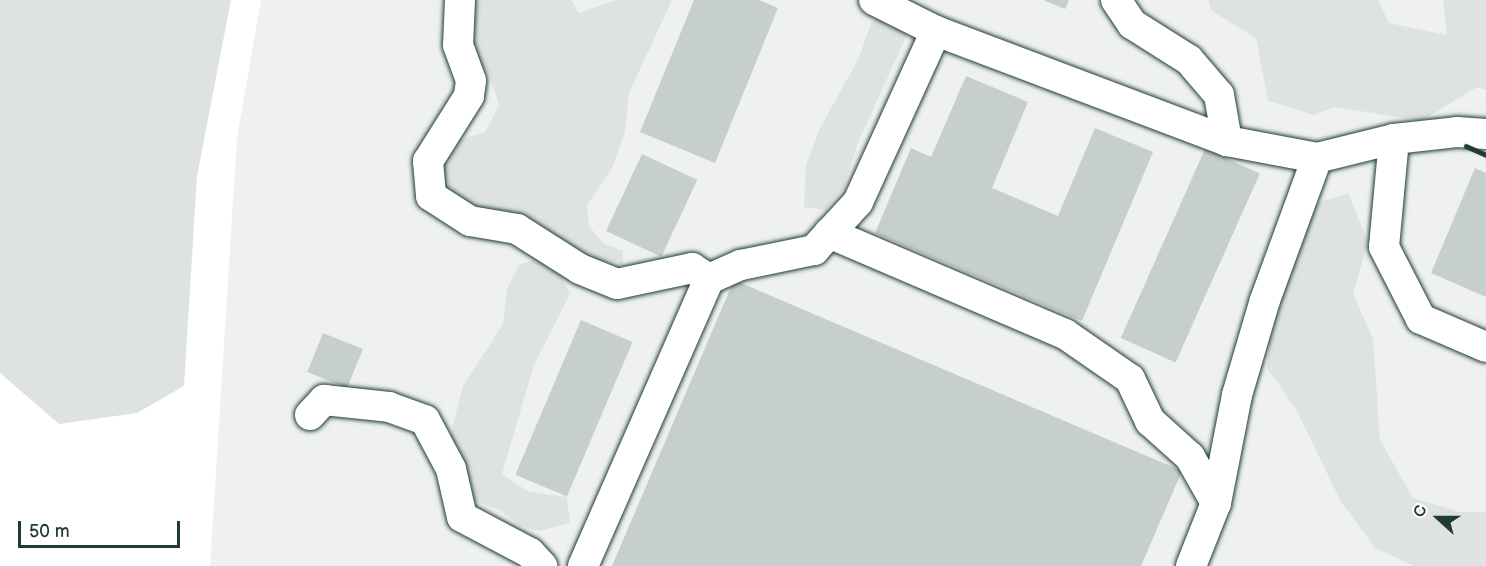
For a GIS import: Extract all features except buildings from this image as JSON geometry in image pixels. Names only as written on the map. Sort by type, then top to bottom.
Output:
[{"type":"lane","points":[[460,0],[458,45],[471,81],[469,96],[428,161],[431,196],[470,221],[517,229],[580,269],[617,284],[692,267],[709,279]]},
{"type":"lane","points":[[874,0],[936,31],[1227,141],[1317,158],[1394,139],[1457,132],[1486,135]]},
{"type":"lane","points":[[1116,0],[1132,24],[1189,60],[1219,94],[1227,141]]},
{"type":"lane","points":[[583,566],[709,279],[741,265],[814,250],[858,202],[936,31]]},
{"type":"lane","points":[[1394,139],[1384,247],[1421,319],[1486,347]]},
{"type":"lane","points":[[1191,566],[1216,503],[1237,395],[1262,310],[1317,158]]},
{"type":"lane","points":[[829,233],[1065,334],[1130,379],[1150,421],[1190,457],[1216,503]]},
{"type":"lane","points":[[310,415],[324,400],[389,407],[425,420],[451,469],[462,518],[530,553],[542,566]]},
{"type":"shaded area","points":[[0,0],[231,0],[197,176],[184,386],[137,413],[59,424],[0,373]]},
{"type":"shaded area","points":[[261,0],[1486,0],[1486,566],[210,566],[237,138]]},
{"type":"shaded area","points":[[471,0],[571,0],[579,13],[616,0],[672,0],[629,93],[625,132],[613,166],[587,206],[589,226],[603,243],[623,251],[623,264],[593,259],[466,205],[435,174],[444,146],[486,131],[499,105],[489,74],[473,55]]},
{"type":"shaded area","points":[[1208,0],[1378,0],[1389,23],[1447,35],[1443,0],[1486,0],[1486,90],[1477,87],[1421,121],[1336,107],[1314,115],[1268,101],[1256,38],[1212,11]]},
{"type":"shaded area","points":[[885,12],[902,21],[906,37],[857,145],[844,188],[825,210],[804,207],[806,165],[820,128],[859,58],[871,23]]},
{"type":"shaded area","points":[[1348,193],[1368,242],[1353,294],[1373,339],[1380,440],[1413,498],[1460,512],[1486,512],[1486,566],[1414,566],[1375,548],[1340,500],[1296,409],[1267,368],[1272,317],[1296,245],[1317,203]]},
{"type":"shaded area","points":[[538,258],[554,260],[570,294],[534,365],[502,474],[529,492],[567,497],[570,523],[540,531],[520,526],[500,510],[469,499],[449,441],[463,386],[503,324],[507,289],[519,265]]},
{"type":"railway","points":[[1466,146],[1486,155]]}]
